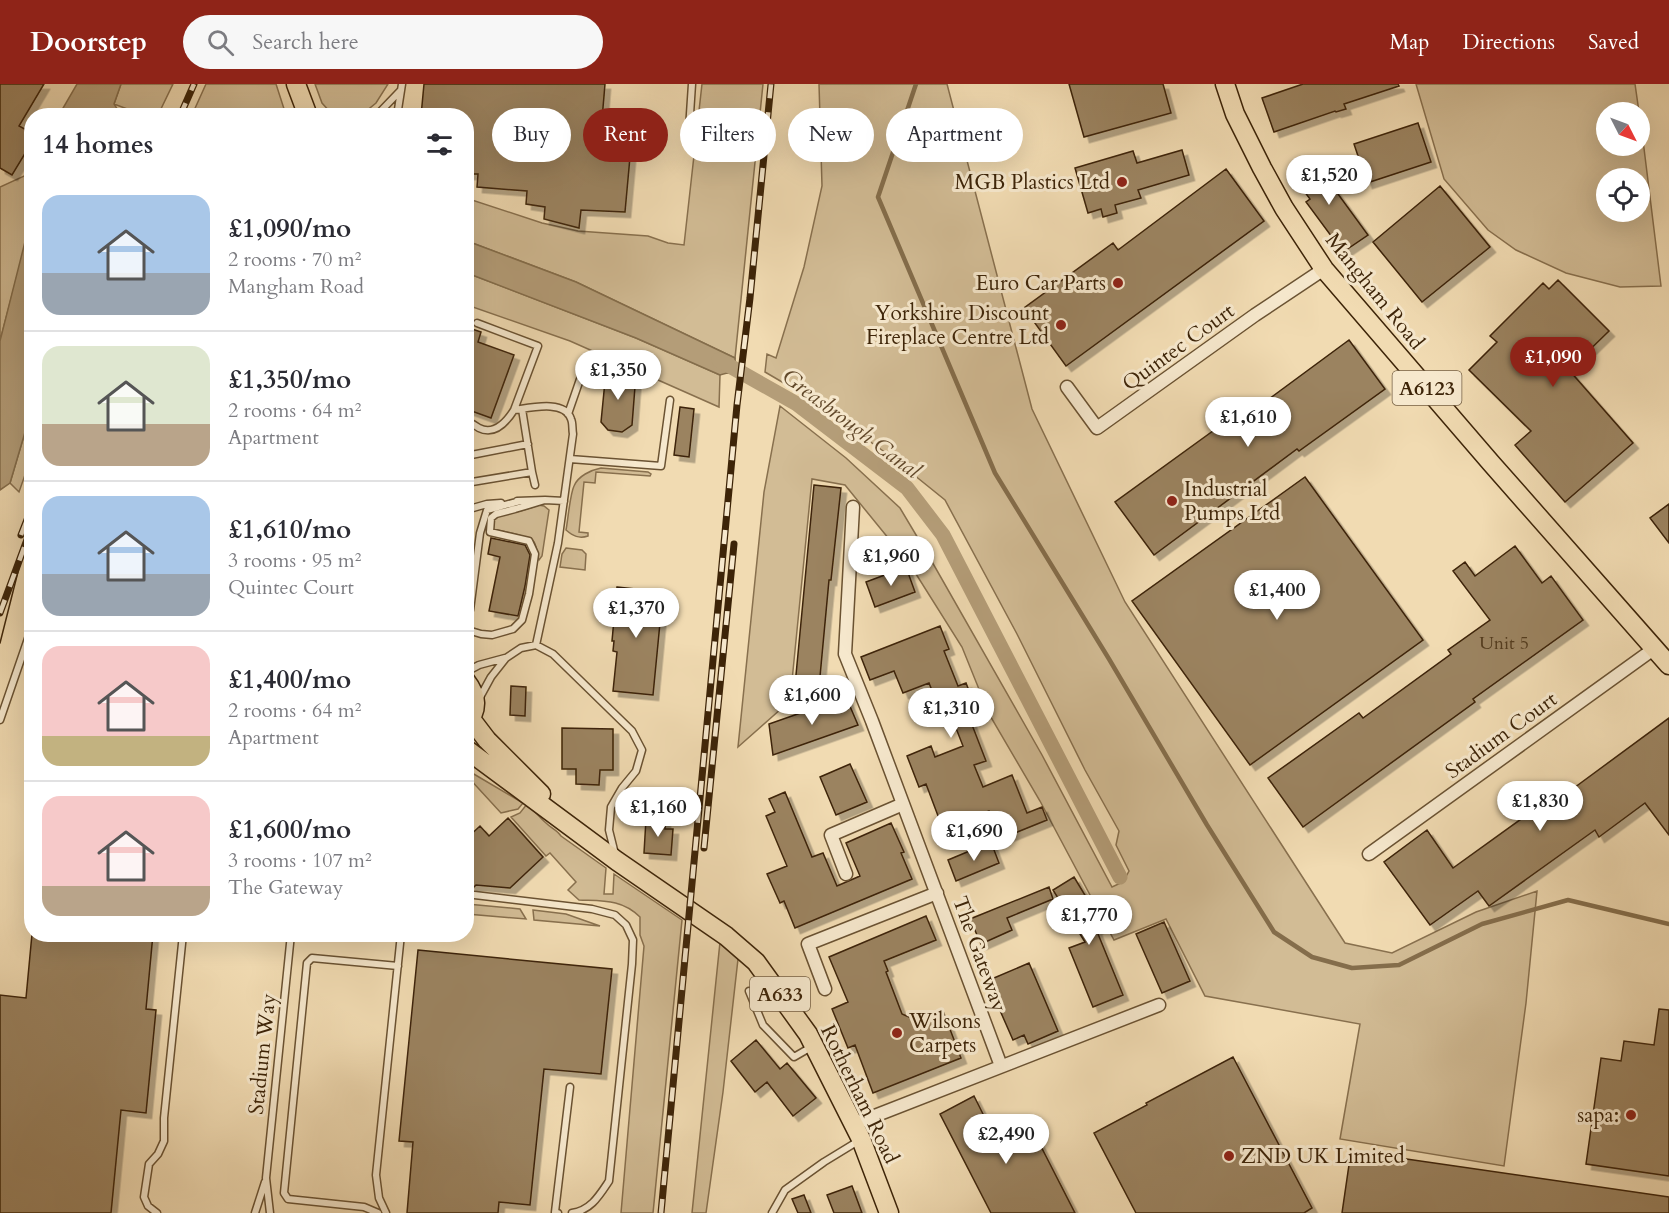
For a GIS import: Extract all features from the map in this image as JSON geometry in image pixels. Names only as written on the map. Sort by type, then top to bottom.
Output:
[{"type":"main road","points":[[296,84],[305,108]]},
{"type":"main road","name":"Mangham Road","points":[[1225,84],[1235,114],[1262,168],[1284,208],[1324,269],[1669,665]]},
{"type":"main road","name":"Rotherham Road","points":[[474,720],[487,740],[590,841]]},
{"type":"main road","name":"Rotherham Road","points":[[474,755],[617,861],[726,936],[756,962],[808,1035],[858,1132],[889,1213]]},
{"type":"street","name":"Quintec Court","points":[[1067,387],[1097,428],[1255,315],[1324,269]]},
{"type":"street","name":"The Gateway","points":[[853,507],[845,654],[1001,1066]]},
{"type":"street","name":"Stadium Court","points":[[1370,854],[1655,648]]},
{"type":"street","points":[[846,874],[831,835],[903,804]]},
{"type":"street","points":[[825,989],[808,944],[937,893]]},
{"type":"street","points":[[858,1132],[1001,1066],[1159,1005]]},
{"type":"lane","points":[[690,108],[692,84]]},
{"type":"lane","points":[[383,108],[401,87]]},
{"type":"lane","points":[[398,108],[401,87]]},
{"type":"lane","points":[[474,424],[480,429],[488,431],[506,422],[514,410],[538,346],[477,323]]},
{"type":"lane","points":[[568,414],[586,362]]},
{"type":"lane","points":[[570,459],[661,466],[670,400]]},
{"type":"lane","points":[[514,410],[549,406],[563,409],[571,417],[573,434],[558,543],[536,645]]},
{"type":"lane","points":[[522,409],[535,485]]},
{"type":"lane","points":[[474,454],[528,444]]},
{"type":"lane","points":[[474,482],[532,472]]},
{"type":"lane","points":[[474,632],[492,635],[513,629],[522,620],[529,594],[535,554],[529,541],[490,532],[491,518],[496,514],[545,500]]},
{"type":"lane","points":[[474,508],[520,501],[564,501]]},
{"type":"lane","points":[[474,579],[480,533],[487,510],[520,501]]},
{"type":"lane","points":[[474,710],[490,677],[506,658],[521,648],[536,645],[553,654],[632,730],[642,750],[636,771],[622,788],[611,807],[609,830],[617,861]]},
{"type":"lane","points":[[0,720],[24,650]]},
{"type":"lane","points":[[474,668],[506,658]]},
{"type":"lane","points":[[474,895],[592,909],[615,915],[626,925],[633,940],[609,1181],[597,1201],[572,1213]]},
{"type":"lane","points":[[154,1212],[144,1197],[148,1164],[158,1154],[164,1141],[182,942]]},
{"type":"lane","name":"Stadium Way","points":[[270,1213],[267,1178],[290,942]]},
{"type":"lane","points":[[386,1213],[379,1198],[376,1175],[400,942]]},
{"type":"lane","points":[[378,1213],[364,1207],[288,1199],[284,1192],[308,963],[312,958],[398,966]]},
{"type":"lane","points":[[749,991],[763,1025],[794,1058],[813,1046]]},
{"type":"lane","points":[[556,1213],[570,1087]]},
{"type":"lane","points":[[772,1213],[784,1190],[824,1162],[858,1132]]},
{"type":"lane","name":"Stadium Way","points":[[255,1213],[267,1178]]},
{"type":"shaded area","points":[[77,84],[121,84],[114,104],[117,108],[63,108]]},
{"type":"shaded area","points":[[121,84],[173,84],[161,108],[125,108],[114,104]]},
{"type":"shaded area","points":[[206,84],[276,84],[284,108],[195,108]]},
{"type":"shaded area","points":[[315,84],[388,84],[376,103],[370,108],[326,108],[322,103]]},
{"type":"shaded area","points":[[702,84],[763,84],[761,108],[699,108]]},
{"type":"shaded area","points":[[819,84],[947,84],[953,108],[886,108],[886,162],[967,162],[1032,409],[1125,602],[1345,943],[1392,953],[1476,912],[1537,891],[1526,1003],[1504,1166],[1340,1139],[1360,1024],[1205,996],[1166,919],[1114,940],[1040,801],[989,714],[962,647],[911,566],[845,485],[812,479],[790,701],[738,747],[764,492],[780,406],[846,458],[900,508],[1042,755],[1112,887],[1123,882],[1129,871],[1116,845],[1119,831],[945,500],[893,458],[806,396],[765,372],[767,354],[776,358],[804,267],[822,186],[821,162],[874,162],[874,108],[820,108]]},
{"type":"shaded area","points":[[1416,84],[1635,84],[1638,102],[1596,102],[1596,156],[1645,156],[1646,168],[1596,168],[1596,222],[1650,222],[1650,197],[1661,286],[1620,287],[1566,273],[1516,250],[1488,230],[1444,179]]},
{"type":"shaded area","points":[[693,162],[755,162],[735,358],[576,282],[474,244],[474,201],[542,223],[578,231],[648,236],[668,243],[684,245]]},
{"type":"shaded area","points":[[24,176],[24,249],[0,341],[0,187]]},
{"type":"shaded area","points":[[474,244],[576,282],[735,358],[736,374],[720,375],[636,338],[474,276]]},
{"type":"shaded area","points":[[24,246],[24,436],[10,483],[0,490],[0,341]]},
{"type":"shaded area","points":[[474,276],[636,338],[720,375],[719,407],[570,341],[474,307]]},
{"type":"shaded area","points":[[24,436],[24,478],[19,492],[10,483]]},
{"type":"shaded area","points":[[601,468],[651,474],[650,476],[596,472],[595,483],[584,482],[579,532],[588,533],[588,536],[571,534],[566,530],[570,501],[576,482],[589,472]]},
{"type":"shaded area","points":[[538,505],[549,510],[542,556],[539,560],[535,544],[531,540],[492,529],[494,517]]},
{"type":"shaded area","points":[[566,548],[582,550],[586,554],[585,570],[560,567],[562,554]]},
{"type":"shaded area","points":[[474,774],[523,803],[518,809],[501,813],[474,784]]},
{"type":"shaded area","points":[[527,804],[561,836],[606,868],[604,894],[613,894],[614,874],[682,920],[653,1213],[621,1213],[644,946],[640,935],[640,917],[619,904],[579,900],[568,890],[576,882],[550,853],[546,856],[511,817],[520,813]]},
{"type":"shaded area","points":[[474,905],[520,909],[526,919],[474,915]]},
{"type":"shaded area","points":[[533,910],[566,914],[600,926],[534,920]]},
{"type":"shaded area","points":[[720,942],[738,959],[706,1213],[692,1213]]},
{"type":"building","points":[[0,84],[44,84],[30,108],[24,108],[24,118],[19,126],[24,129],[24,155],[12,175],[0,168]]},
{"type":"building","points":[[424,84],[605,84],[603,108],[583,108],[583,162],[630,162],[625,212],[581,210],[579,228],[544,219],[545,207],[526,204],[527,191],[477,187],[478,174],[474,174],[474,108],[422,108]]},
{"type":"building","points":[[1069,84],[1163,84],[1171,113],[1084,137]]},
{"type":"building","points":[[1303,84],[1398,84],[1399,86],[1344,104],[1346,109],[1274,132],[1262,98]]},
{"type":"building","points":[[1418,123],[1431,162],[1367,183],[1354,144]]},
{"type":"building","name":"MGB Plastics Ltd","points":[[1182,150],[1189,175],[1138,190],[1141,198],[1115,205],[1117,213],[1103,217],[1101,209],[1088,213],[1075,168],[1133,151],[1137,163]]},
{"type":"building","points":[[1311,157],[1368,235],[1343,252],[1306,202],[1310,199],[1290,172]]},
{"type":"building","points":[[1226,169],[1264,221],[1066,366],[1024,308],[1113,243],[1118,250]]},
{"type":"building","points":[[1440,186],[1490,247],[1422,302],[1373,242]]},
{"type":"building","points":[[1558,280],[1609,331],[1569,370],[1633,443],[1565,502],[1515,445],[1531,431],[1469,370],[1497,342],[1490,336],[1543,283],[1549,289]]},
{"type":"building","points":[[474,330],[481,332],[478,342],[514,355],[491,418],[474,412]]},
{"type":"building","points":[[1349,340],[1385,389],[1299,451],[1297,449],[1154,555],[1115,502],[1246,407],[1250,413]]},
{"type":"building","points":[[606,371],[636,374],[632,425],[622,432],[608,430],[601,422]]},
{"type":"building","points":[[680,407],[694,409],[689,457],[674,455]]},
{"type":"building","points":[[1305,477],[1423,640],[1250,765],[1132,601]]},
{"type":"building","points":[[814,485],[841,488],[831,580],[829,580],[818,698],[794,696]]},
{"type":"building","points":[[1669,504],[1669,543],[1650,518]]},
{"type":"building","points":[[491,538],[525,545],[530,555],[518,616],[489,611],[500,557],[488,554]]},
{"type":"building","points":[[1515,546],[1542,583],[1551,576],[1583,620],[1473,699],[1475,702],[1303,827],[1268,778],[1359,713],[1363,718],[1451,654],[1448,650],[1490,620],[1453,571],[1465,562],[1475,576]]},
{"type":"building","points":[[906,567],[915,592],[875,607],[866,582]]},
{"type":"building","points":[[617,587],[663,592],[653,695],[613,691],[617,652],[613,651],[614,641],[612,641]]},
{"type":"building","points":[[940,626],[949,649],[944,651],[958,686],[966,683],[978,714],[969,717],[986,761],[974,765],[983,787],[1012,775],[1027,813],[1042,807],[1047,820],[1000,839],[989,811],[943,829],[926,784],[919,787],[907,756],[931,746],[935,757],[963,746],[954,723],[946,726],[929,683],[903,693],[894,671],[870,680],[861,657]]},
{"type":"building","points":[[511,686],[526,687],[525,716],[510,715]]},
{"type":"building","points":[[846,697],[858,725],[773,755],[769,724]]},
{"type":"building","points":[[1669,718],[1669,835],[1645,803],[1599,837],[1595,830],[1489,906],[1478,891],[1430,925],[1384,862],[1427,830],[1453,868],[1560,791],[1563,796]]},
{"type":"building","points":[[562,728],[613,729],[613,770],[600,770],[599,785],[576,784],[576,769],[562,769]]},
{"type":"building","points":[[850,764],[867,802],[836,815],[820,777]]},
{"type":"building","points":[[785,792],[812,857],[823,853],[837,886],[860,876],[846,843],[891,823],[904,852],[901,853],[912,879],[795,928],[784,901],[780,903],[767,874],[787,866],[766,816],[775,812],[769,799]]},
{"type":"building","points":[[508,818],[543,857],[510,888],[476,885],[474,887],[474,832],[480,826],[489,836]]},
{"type":"building","points":[[646,819],[665,821],[665,829],[673,829],[671,855],[644,853]]},
{"type":"building","points":[[991,842],[999,863],[956,881],[948,860]]},
{"type":"building","points":[[1074,877],[1103,925],[1096,929],[1123,995],[1093,1007],[1069,948],[1085,942],[1053,890]]},
{"type":"building","points":[[1049,887],[1053,899],[1007,918],[1012,930],[981,944],[970,919]]},
{"type":"building","name":"Wilsons Carpets","points":[[926,916],[936,940],[884,961],[888,971],[886,972],[902,1014],[918,1021],[943,1011],[961,1058],[873,1093],[855,1045],[848,1048],[832,1009],[848,1002],[829,957]]},
{"type":"building","points":[[1164,922],[1190,981],[1162,993],[1136,934]]},
{"type":"building","points":[[31,942],[152,942],[146,1009],[156,1010],[146,1113],[121,1110],[111,1213],[0,1213],[0,995],[26,998]]},
{"type":"building","points":[[418,950],[612,969],[601,1074],[544,1069],[530,1205],[499,1202],[498,1213],[407,1213],[413,1142],[399,1141]]},
{"type":"building","points":[[1029,963],[1058,1031],[1028,1044],[1024,1035],[1013,1040],[987,981]]},
{"type":"building","name":"sapa:","points":[[1659,1009],[1669,1010],[1669,1176],[1586,1164],[1601,1058],[1621,1061],[1624,1041],[1654,1045]]},
{"type":"building","points":[[756,1040],[780,1069],[787,1063],[816,1098],[793,1116],[767,1082],[755,1092],[731,1061]]},
{"type":"building","name":"ZND UK Limited","points":[[1233,1057],[1312,1208],[1304,1213],[1136,1213],[1094,1133]]},
{"type":"building","points":[[974,1096],[998,1144],[1031,1127],[1075,1213],[991,1213],[940,1114]]},
{"type":"building","points":[[1351,1151],[1669,1197],[1669,1213],[1342,1213]]},
{"type":"building","points":[[852,1186],[862,1213],[834,1213],[827,1195]]},
{"type":"building","points":[[804,1195],[811,1213],[798,1213],[792,1199]]},
{"type":"waterway","points":[[916,84],[878,197],[995,473],[1274,932],[1312,957],[1352,968],[1399,965],[1482,924],[1568,900],[1669,924]]},
{"type":"waterway","name":"Greasbrough Canal","points":[[719,360],[797,404],[907,488],[943,535],[1120,877]]},
{"type":"tram line","points":[[0,643],[24,548]]},
{"type":"railway","points":[[184,108],[194,84]]},
{"type":"railway","points":[[661,1213],[737,405],[771,84]]},
{"type":"railway","points":[[21,535],[24,527]]},
{"type":"railway","points":[[704,848],[734,544]]},
{"type":"railway","points":[[0,613],[24,548]]},
{"type":"place","name":"MGB Plastics Ltd","points":[[1122,182]]},
{"type":"place","name":"Euro Car Parts","points":[[1118,283]]},
{"type":"place","name":"Yorkshire Discount Fireplace Centre Ltd","points":[[1061,325]]},
{"type":"place","name":"Industrial Pumps Ltd","points":[[1172,501]]},
{"type":"place","name":"Wilsons Carpets","points":[[897,1033]]},
{"type":"place","name":"sapa:","points":[[1631,1115]]},
{"type":"place","name":"ZND UK Limited","points":[[1229,1156]]}]
